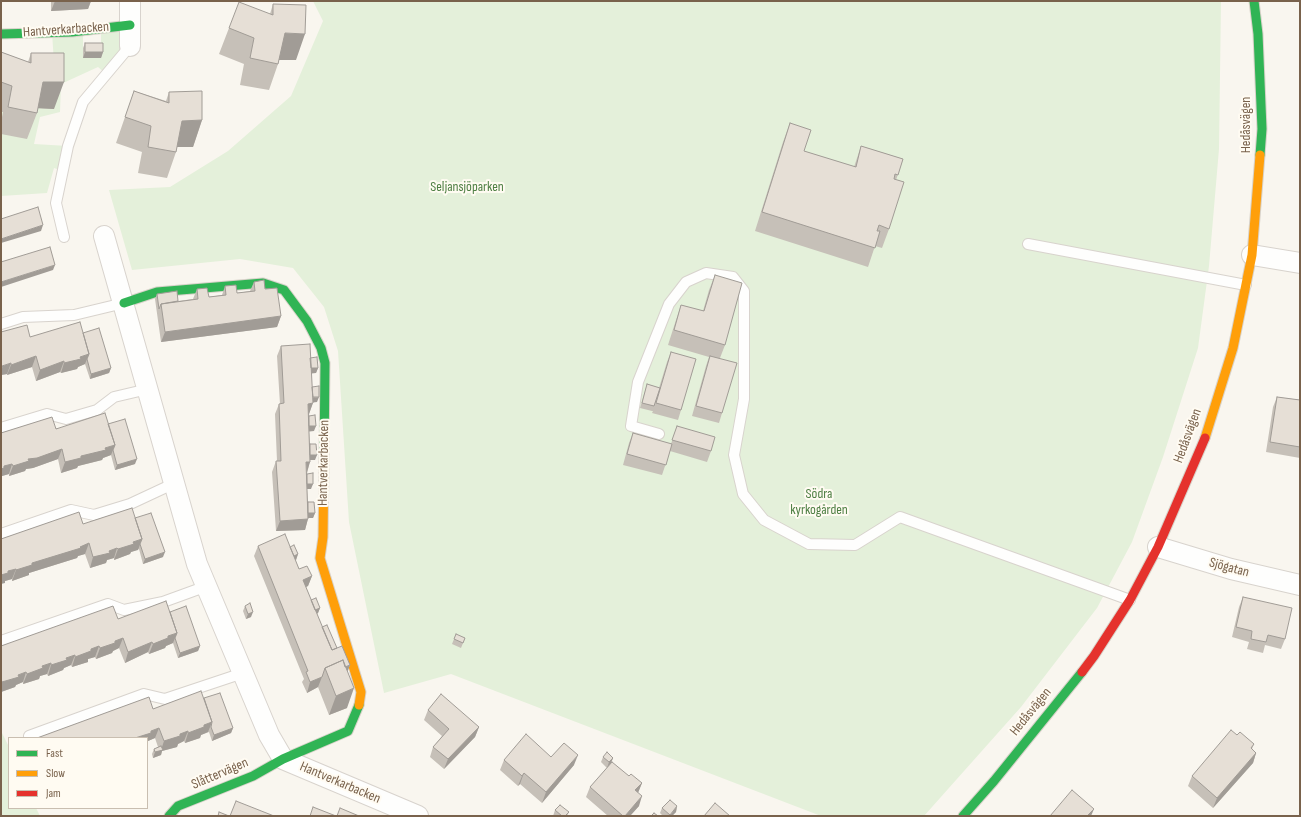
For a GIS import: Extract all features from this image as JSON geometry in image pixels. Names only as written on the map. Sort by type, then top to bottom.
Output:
[{"type":"street","name":"Hantverkarbacken","points":[[130,1],[130,46]]},
{"type":"street","name":"Hedåsvägen","points":[[963,816],[1094,656],[1130,600],[1158,547],[1204,440],[1232,348],[1252,255],[1262,129],[1258,34],[1254,1]]},
{"type":"street","name":"Hantverkarbacken","points":[[1,34],[72,32],[130,25]]},
{"type":"street","name":"Hantverkarbacken","points":[[104,236],[197,564],[269,735],[284,759],[418,816]]},
{"type":"street","points":[[1252,255],[1300,263]]},
{"type":"street","name":"Hantverkarbacken","points":[[124,303],[157,292],[263,283],[284,290],[290,297],[321,348],[325,363],[325,389],[323,537],[320,558],[361,692],[359,708],[348,731],[284,759]]},
{"type":"street","name":"Sjögatan","points":[[1158,547],[1231,570],[1300,585]]},
{"type":"street","name":"Slåttervägen","points":[[169,816],[178,806],[253,776],[284,759]]},
{"type":"lane","points":[[64,237],[56,203],[68,146],[83,102],[130,46]]},
{"type":"lane","points":[[1028,244],[1246,285]]},
{"type":"lane","points":[[659,434],[631,426],[638,382],[669,304],[686,282],[706,273],[733,278],[744,291],[744,399],[734,455],[744,494],[764,520],[809,544],[855,546],[900,517],[1130,600]]},
{"type":"lane","points":[[1,324],[23,317],[74,315],[124,303]]},
{"type":"lane","points":[[1,428],[46,414],[66,419],[97,410],[114,397],[148,389]]},
{"type":"lane","points":[[1,534],[71,510],[94,515],[130,504],[175,483]]},
{"type":"lane","points":[[1,642],[108,604],[124,610],[163,602],[207,586]]},
{"type":"lane","points":[[28,736],[144,694],[165,699],[243,673]]},
{"type":"green space","name":"Södra kyrkogården","points":[[313,1],[1221,1],[1219,149],[1209,266],[1198,348],[1163,457],[1132,542],[1097,608],[1021,707],[924,816],[821,816],[451,674],[384,693],[349,522],[338,351],[324,307],[293,268],[240,259],[132,270],[109,190],[170,187],[228,151],[291,96],[323,21]]},
{"type":"green space","points":[[124,26],[130,46],[106,74],[98,67],[61,84],[60,112],[40,117],[34,144],[68,146],[63,171],[54,168],[47,193],[1,196],[1,83],[55,79],[52,32],[83,31],[83,57],[101,57],[101,29]]},
{"type":"green space","points":[[1,731],[8,745],[8,809],[36,809],[40,816],[1,816]]},
{"type":"building","points":[[239,2],[273,15],[273,4],[306,5],[305,34],[285,33],[278,64],[250,58],[254,38],[229,28]]},
{"type":"building","points":[[85,43],[103,43],[103,52],[85,52]]},
{"type":"building","points":[[1,52],[31,63],[31,53],[64,53],[64,82],[43,82],[37,113],[8,107],[12,86],[1,82]]},
{"type":"building","points":[[134,91],[169,103],[169,92],[202,91],[202,120],[182,121],[176,152],[148,147],[151,126],[125,117]]},
{"type":"building","points":[[790,123],[811,130],[804,151],[856,167],[861,146],[903,159],[898,175],[895,174],[894,179],[904,182],[889,229],[879,225],[877,231],[880,231],[875,248],[762,212]]},
{"type":"building","points":[[38,207],[43,225],[1,239],[1,219]]},
{"type":"building","points":[[50,247],[55,265],[1,282],[1,262]]},
{"type":"building","points":[[715,275],[742,283],[725,345],[674,330],[681,305],[704,311]]},
{"type":"building","points":[[264,280],[265,289],[277,288],[281,316],[165,332],[161,304],[198,299],[197,289],[207,288],[209,297],[226,295],[225,286],[236,285],[237,293],[255,291],[254,282]]},
{"type":"building","points":[[177,291],[178,301],[161,304],[159,309],[157,294]]},
{"type":"building","points":[[80,322],[89,354],[80,357],[81,359],[64,363],[64,361],[40,370],[36,356],[11,365],[11,363],[2,366],[3,368],[1,368],[1,332],[27,325],[30,337]]},
{"type":"building","points":[[99,328],[111,368],[91,374],[87,359],[89,354],[83,333]]},
{"type":"building","points":[[310,344],[313,403],[308,404],[310,462],[306,462],[308,519],[280,521],[276,461],[281,461],[279,404],[284,403],[281,346]]},
{"type":"building","points":[[671,352],[696,359],[681,410],[656,403]]},
{"type":"building","points":[[710,356],[737,363],[722,413],[696,406]]},
{"type":"building","points":[[317,357],[318,368],[311,368],[310,358]]},
{"type":"building","points":[[647,384],[660,388],[654,406],[642,403]]},
{"type":"building","points":[[319,386],[319,397],[313,397],[312,387]]},
{"type":"building","points":[[1277,397],[1300,400],[1300,447],[1270,442]]},
{"type":"building","points":[[105,413],[115,445],[105,448],[106,450],[81,456],[81,458],[65,462],[62,449],[37,458],[28,459],[29,461],[13,466],[12,464],[4,466],[4,468],[1,469],[1,433],[52,417],[56,429]]},
{"type":"building","points":[[315,415],[316,426],[309,426],[309,416]]},
{"type":"building","points":[[125,419],[137,459],[117,465],[113,450],[115,445],[108,424]]},
{"type":"building","points":[[677,426],[715,437],[711,451],[672,440]]},
{"type":"building","points":[[633,433],[672,444],[666,465],[627,454]]},
{"type":"building","points":[[310,444],[316,444],[317,455],[310,455]]},
{"type":"building","points":[[313,473],[313,484],[307,484],[307,474]]},
{"type":"building","points":[[308,502],[314,502],[315,513],[308,513]]},
{"type":"building","points":[[132,508],[142,539],[133,542],[134,544],[109,551],[110,553],[93,557],[89,543],[80,547],[81,548],[32,563],[32,565],[8,571],[8,573],[1,575],[1,539],[79,512],[83,524]]},
{"type":"building","points":[[151,513],[165,552],[145,559],[140,544],[142,539],[135,518]]},
{"type":"building","points":[[285,534],[299,569],[307,566],[312,576],[303,580],[332,650],[342,646],[350,665],[345,667],[343,660],[325,668],[322,677],[310,682],[306,672],[308,671],[258,546]]},
{"type":"building","points":[[294,545],[298,554],[294,556],[290,547]]},
{"type":"building","points":[[1243,597],[1292,608],[1285,639],[1268,635],[1266,642],[1251,639],[1252,631],[1236,627]]},
{"type":"building","points":[[316,598],[320,608],[315,610],[311,600]]},
{"type":"building","points":[[166,601],[177,633],[168,636],[168,638],[153,644],[152,642],[128,652],[123,638],[115,641],[115,643],[100,648],[99,646],[91,649],[91,651],[75,657],[75,655],[66,658],[67,660],[42,666],[43,668],[27,674],[26,672],[18,675],[19,677],[2,682],[1,646],[113,606],[118,619]]},
{"type":"building","points":[[250,603],[253,612],[248,614],[245,606]]},
{"type":"building","points":[[186,606],[200,646],[180,653],[175,638],[177,633],[170,612]]},
{"type":"building","points":[[327,625],[337,648],[332,650],[322,627]]},
{"type":"building","points":[[456,634],[465,638],[463,643],[454,639]]},
{"type":"building","points":[[343,660],[354,688],[336,696],[325,668]]},
{"type":"building","points":[[201,691],[212,722],[204,725],[204,727],[188,733],[188,731],[180,734],[180,736],[164,741],[159,728],[151,731],[151,733],[138,737],[40,737],[149,697],[153,709]]},
{"type":"building","points":[[220,693],[233,728],[214,735],[211,727],[212,722],[204,698]]},
{"type":"building","points":[[441,694],[479,727],[448,759],[433,747],[449,729],[428,710]]},
{"type":"building","points":[[1231,730],[1237,735],[1240,732],[1254,744],[1251,748],[1256,753],[1217,798],[1192,776]]},
{"type":"building","points":[[526,734],[551,757],[564,743],[578,755],[546,792],[524,773],[522,776],[504,760]]},
{"type":"building","points":[[161,746],[163,750],[155,752],[154,749]]},
{"type":"building","points":[[607,752],[613,758],[609,762],[603,757]]},
{"type":"building","points":[[612,762],[629,776],[631,774],[642,783],[635,790],[642,796],[625,816],[623,816],[590,787]]},
{"type":"building","points":[[1072,790],[1094,809],[1087,816],[1050,816]]},
{"type":"building","points":[[670,800],[677,806],[670,815],[662,808]]},
{"type":"building","points":[[236,801],[274,816],[230,816]]},
{"type":"building","points":[[715,803],[730,816],[704,816]]},
{"type":"building","points":[[560,805],[569,812],[565,816],[562,816],[555,810]]},
{"type":"building","points":[[313,807],[336,816],[310,816]]},
{"type":"building","points":[[340,808],[359,816],[337,816]]},
{"type":"building","points":[[219,812],[229,816],[218,816]]},
{"type":"building","points":[[654,813],[658,816],[651,816]]},
{"type":"traffic: fast","points":[[1254,1],[1258,34],[1262,129],[1260,155]]},
{"type":"traffic: fast","points":[[1,34],[72,32],[130,25]]},
{"type":"traffic: fast","points":[[124,303],[157,292],[263,283],[284,290],[307,321],[321,348],[325,363],[324,461]]},
{"type":"traffic: fast","points":[[963,816],[994,781],[1082,672]]},
{"type":"traffic: fast","points":[[169,816],[178,806],[253,776],[283,759],[348,731],[359,705]]},
{"type":"traffic: slow","points":[[1205,438],[1233,348],[1252,255],[1260,155]]},
{"type":"traffic: slow","points":[[324,461],[323,537],[320,558],[361,692],[359,705]]},
{"type":"traffic: jam","points":[[1082,672],[1130,600],[1158,547],[1205,438]]},
{"type":"park label","name":"Seljansjöparken","points":[[467,187]]}]
